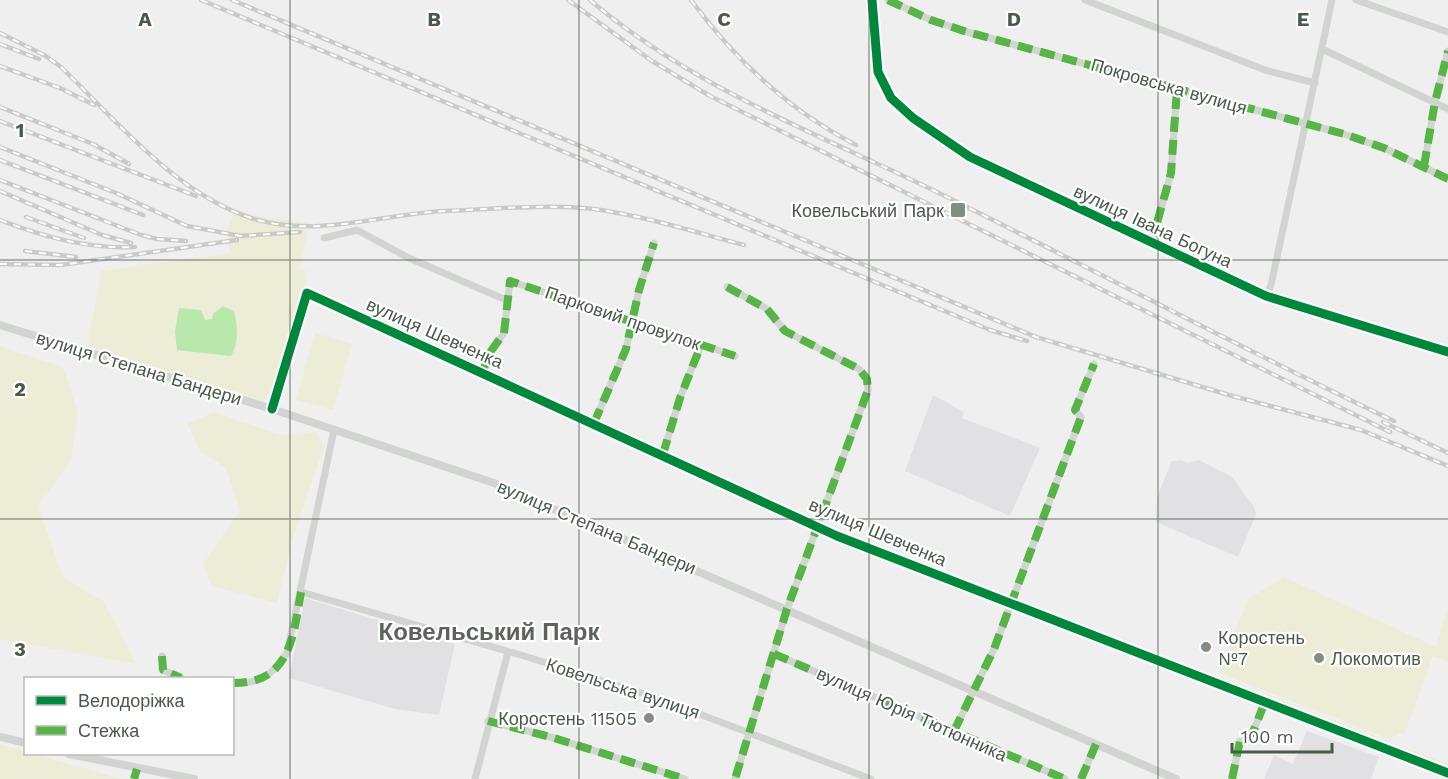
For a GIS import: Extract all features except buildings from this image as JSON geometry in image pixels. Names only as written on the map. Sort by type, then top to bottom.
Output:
[{"type":"street","name":"вулиця Івана Богуна","points":[[872,0],[878,72],[891,98],[913,118],[970,158],[1266,296],[1448,352]]},
{"type":"street","name":"Покровська вулиця","points":[[888,0],[931,20],[964,31],[1306,124],[1384,148],[1448,179]]},
{"type":"street","points":[[1085,0],[1265,70],[1315,83]]},
{"type":"street","points":[[1266,296],[1271,285],[1332,0]]},
{"type":"street","points":[[1356,0],[1448,32]]},
{"type":"street","points":[[1322,49],[1448,109]]},
{"type":"street","points":[[1424,166],[1435,102],[1448,51]]},
{"type":"street","points":[[1151,244],[1171,173],[1177,89]]},
{"type":"street","points":[[324,238],[357,230],[409,258],[506,300],[504,333],[491,351],[482,373]]},
{"type":"street","points":[[594,423],[626,349],[654,243]]},
{"type":"street","name":"Парковий провулок","points":[[506,300],[510,281],[735,356]]},
{"type":"street","points":[[727,287],[767,309],[785,331],[859,369],[867,379],[868,390],[787,609],[735,779]]},
{"type":"street","name":"вулиця Шевченка","points":[[272,409],[308,293],[816,526],[1010,604],[1448,773]]},
{"type":"street","name":"вулиця Степана Бандери","points":[[0,325],[272,409],[494,483],[787,609],[971,692],[1176,779]]},
{"type":"street","points":[[663,454],[680,398],[701,345]]},
{"type":"street","points":[[954,731],[971,692],[994,649],[1081,417],[1075,410],[1094,364]]},
{"type":"street","points":[[234,683],[250,683],[264,679],[273,672],[287,653],[334,430]]},
{"type":"street","name":"Ковельська вулиця","points":[[301,592],[657,698],[751,731],[871,779]]},
{"type":"street","points":[[475,779],[508,652]]},
{"type":"street","name":"вулиця Юрія Тютюнника","points":[[774,654],[1065,779]]},
{"type":"street","points":[[162,656],[163,670],[179,677]]},
{"type":"street","points":[[1232,779],[1240,741],[1253,732],[1265,702]]},
{"type":"street","points":[[489,721],[554,738],[685,779]]},
{"type":"street","points":[[0,736],[24,742]]},
{"type":"street","points":[[1081,779],[1096,744]]},
{"type":"street","points":[[78,755],[194,779]]},
{"type":"street","points":[[134,779],[137,769]]},
{"type":"shaded area","points":[[236,209],[263,217],[310,223],[299,269],[307,271],[306,282],[277,378],[267,399],[261,401],[92,347],[88,343],[101,271],[230,253],[226,232]]},
{"type":"shaded area","points":[[223,306],[234,311],[236,323],[237,340],[231,356],[177,350],[175,331],[179,308],[201,310],[205,320],[212,319],[213,314]]},
{"type":"shaded area","points":[[315,333],[352,344],[333,410],[296,400]]},
{"type":"shaded area","points":[[0,346],[63,367],[78,413],[71,460],[38,506],[63,577],[104,602],[136,664],[0,639]]},
{"type":"shaded area","points":[[933,395],[964,412],[962,418],[1040,448],[1010,516],[905,471]]},
{"type":"shaded area","points":[[215,412],[280,435],[316,432],[324,446],[292,541],[277,603],[211,586],[203,564],[240,510],[226,468],[200,451],[187,423]]},
{"type":"shaded area","points":[[1181,460],[1188,463],[1199,460],[1232,477],[1254,507],[1256,514],[1238,557],[1156,522],[1157,497],[1172,461]]},
{"type":"shaded area","points":[[1284,577],[1436,647],[1448,605],[1448,662],[1433,656],[1404,735],[1400,733],[1390,739],[1219,673],[1248,599]]},
{"type":"shaded area","points":[[305,598],[455,644],[439,715],[395,709],[289,678]]},
{"type":"shaded area","points":[[1218,676],[1388,741],[1386,745],[1217,680]]},
{"type":"shaded area","points":[[1307,731],[1379,757],[1371,779],[1264,779],[1274,755],[1293,764]]},
{"type":"shaded area","points":[[0,744],[24,751],[24,755],[38,755],[122,779],[0,779]]},
{"type":"shaded area","points":[[1404,747],[1448,764],[1448,769],[1402,751]]},
{"type":"railway","points":[[201,0],[990,330],[1027,341]]},
{"type":"railway","points":[[232,0],[1036,337],[1229,395],[1361,430],[1448,466]]},
{"type":"railway","points":[[568,0],[652,61],[710,96],[1390,432]]},
{"type":"railway","points":[[590,0],[671,59],[759,108],[941,194],[1394,421]]},
{"type":"railway","points":[[691,0],[726,43],[765,82],[808,116],[856,145]]},
{"type":"railway","points":[[0,33],[44,55],[61,67],[126,132],[172,173],[223,206],[251,218],[275,224],[323,226],[445,211],[520,207],[576,208],[632,216],[744,245]]},
{"type":"railway","points":[[0,44],[39,59]]},
{"type":"railway","points":[[0,66],[60,88],[94,105]]},
{"type":"railway","points":[[0,107],[93,144],[129,164]]},
{"type":"railway","points":[[0,121],[196,196]]},
{"type":"railway","points":[[0,147],[116,193],[187,226],[241,236],[300,232]]},
{"type":"railway","points":[[0,160],[143,215]]},
{"type":"railway","points":[[0,180],[141,235],[157,239],[186,241]]},
{"type":"railway","points":[[0,191],[102,235],[131,243]]},
{"type":"railway","points":[[26,217],[84,238]]},
{"type":"railway","points":[[0,220],[66,241],[100,246],[135,247]]},
{"type":"railway","points":[[0,264],[61,265],[237,240]]},
{"type":"railway","points":[[25,251],[76,257]]},
{"type":"railway","points":[[1383,422],[1448,453]]},
{"type":"marked path","points":[[888,0],[931,20],[964,31],[1344,134],[1384,148],[1448,179]]},
{"type":"marked path","points":[[1424,166],[1435,102],[1448,51]]},
{"type":"marked path","points":[[1151,244],[1171,173],[1177,89]]},
{"type":"marked path","points":[[594,423],[626,349],[639,290],[654,243]]},
{"type":"marked path","points":[[482,373],[491,351],[504,333],[510,281],[735,356]]},
{"type":"marked path","points":[[727,287],[767,309],[785,331],[859,369],[867,379],[868,390],[787,609],[735,779]]},
{"type":"marked path","points":[[663,454],[680,398],[701,345]]},
{"type":"marked path","points":[[954,731],[994,649],[1081,417],[1075,410],[1094,364]]},
{"type":"marked path","points":[[234,683],[266,676],[277,667],[291,641],[301,592]]},
{"type":"marked path","points":[[774,654],[1065,779]]},
{"type":"marked path","points":[[162,656],[163,670],[179,677]]},
{"type":"marked path","points":[[1232,779],[1240,741],[1253,732],[1265,702]]},
{"type":"marked path","points":[[488,721],[554,738],[685,779]]},
{"type":"marked path","points":[[1081,779],[1096,744]]},
{"type":"marked path","points":[[134,779],[137,769]]},
{"type":"cycle path","points":[[872,0],[878,72],[891,98],[913,118],[970,157],[1266,296],[1448,352]]},
{"type":"cycle path","points":[[272,409],[307,293],[837,536],[1448,773]]},
{"type":"place","name":"Ковельський Парк","points":[[958,210]]},
{"type":"place","name":"Коростень №7","points":[[1206,647]]},
{"type":"place","name":"Локомотив","points":[[1319,658]]},
{"type":"place","name":"Коростень 11505","points":[[649,718]]},
{"type":"district","name":"Ковельський Парк","points":[[489,632]]}]
